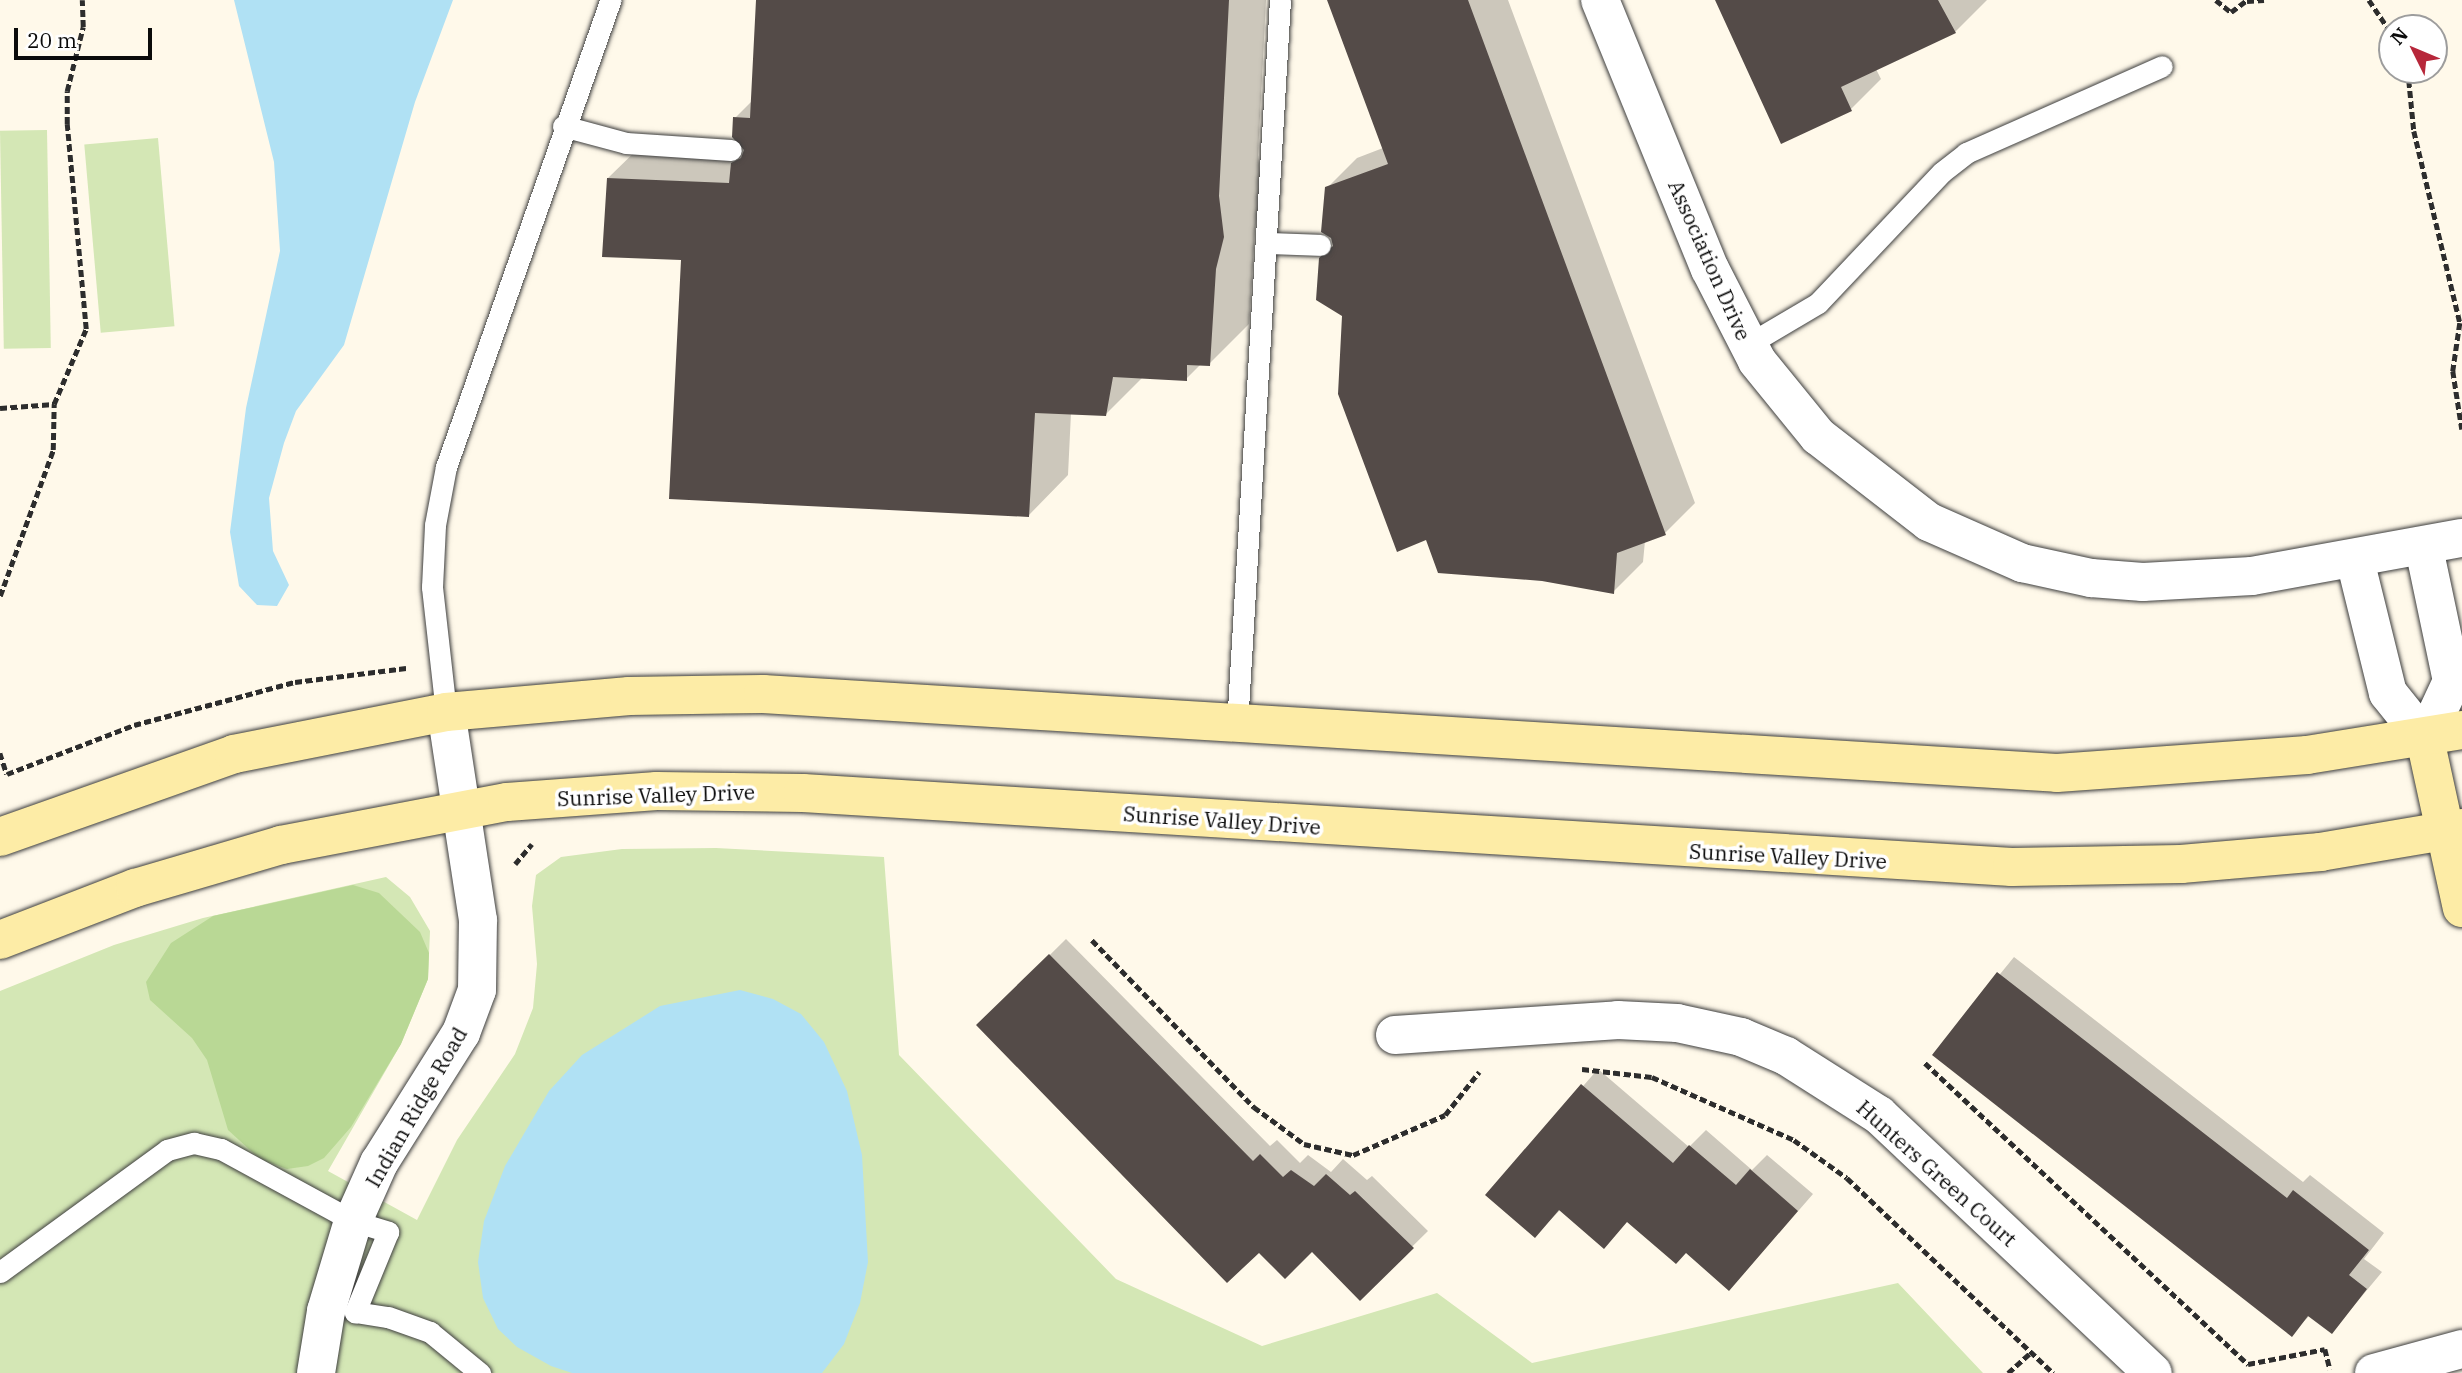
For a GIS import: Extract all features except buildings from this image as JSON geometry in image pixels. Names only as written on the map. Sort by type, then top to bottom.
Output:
[{"type":"main road","points":[[0,837],[234,754],[446,712],[629,696],[763,694],[1237,726],[2057,773],[2307,755],[2426,739],[2462,730]]},
{"type":"main road","points":[[2426,739],[2455,830],[2462,908]]},
{"type":"main road","name":"Sunrise Valley Drive","points":[[0,940],[135,888],[218,862],[388,821],[462,809],[657,791],[803,793],[2012,867],[2195,863],[2320,852],[2455,830]]},
{"type":"street","name":"Association Drive","points":[[1600,0],[1710,269],[1747,345],[1782,394],[1845,460],[1920,516],[1994,554],[2072,575],[2143,582],[2218,580],[2355,560],[2424,548],[2462,538]]},
{"type":"street","points":[[2355,560],[2388,693],[2426,739],[2452,681],[2424,548]]},
{"type":"street","name":"Indian Ridge Road","points":[[316,1373],[326,1311],[353,1221],[379,1163],[473,1007],[481,948],[446,712]]},
{"type":"street","name":"Hunters Green Court","points":[[1395,1035],[1629,1020],[1677,1023],[1741,1037],[1786,1056],[1878,1115],[2153,1373]]},
{"type":"street","points":[[2374,1373],[2462,1349]]},
{"type":"lane","points":[[446,712],[438,659],[433,555],[446,467],[563,126],[610,0]]},
{"type":"lane","points":[[1237,726],[1280,0]]},
{"type":"lane","points":[[1747,345],[1818,303],[1942,172],[1966,153],[2162,66]]},
{"type":"lane","points":[[563,126],[626,143],[731,150]]},
{"type":"lane","points":[[1266,243],[1320,245]]},
{"type":"lane","points":[[0,1272],[134,1171],[167,1150],[194,1143],[221,1149],[353,1221],[388,1233],[355,1312],[388,1317],[430,1332],[480,1373]]},
{"type":"path","points":[[0,596],[53,450],[54,404],[86,329],[66,124],[67,91],[83,27],[82,0]]},
{"type":"path","points":[[2216,0],[2231,12],[2247,1],[2264,0]]},
{"type":"path","points":[[2410,84],[2416,143],[2460,323],[2453,371],[2462,429]]},
{"type":"path","points":[[0,408],[54,404]]},
{"type":"path","points":[[0,753],[8,774],[134,725],[295,681],[385,674],[438,659]]},
{"type":"path","points":[[1092,940],[1254,1107],[1304,1144],[1353,1155],[1434,1120],[1445,1115],[1485,1065]]},
{"type":"path","points":[[1925,1063],[2248,1364],[2325,1349],[2332,1373]]},
{"type":"path","points":[[1571,1067],[1652,1077],[1794,1140],[1847,1178],[2053,1373]]},
{"type":"path","points":[[2008,1373],[2031,1352]]},
{"type":"green space","points":[[47,130],[51,348],[4,349],[0,131]]},
{"type":"green space","points":[[158,138],[174,326],[101,333],[84,144]]},
{"type":"green space","points":[[716,848],[884,857],[899,1055],[1116,1279],[1262,1346],[1437,1293],[1532,1363],[1898,1283],[1983,1373],[0,1373],[0,991],[114,945],[203,918],[386,877],[410,897],[430,931],[428,979],[401,1044],[328,1171],[417,1220],[457,1140],[515,1054],[533,1008],[537,964],[532,906],[536,875],[561,857],[622,849]]},
{"type":"green space","points":[[353,885],[379,893],[420,932],[429,953],[428,979],[401,1044],[351,1127],[324,1158],[308,1166],[287,1169],[260,1159],[228,1130],[207,1060],[192,1038],[150,1000],[146,982],[171,943],[213,916]]},
{"type":"water","points":[[234,0],[453,0],[415,102],[344,345],[296,411],[284,443],[269,498],[273,551],[289,585],[277,606],[257,605],[239,586],[230,532],[246,408],[280,251],[274,162]]},
{"type":"water","points":[[740,990],[773,999],[801,1014],[824,1042],[847,1091],[862,1155],[868,1262],[860,1303],[844,1344],[822,1373],[572,1373],[551,1366],[517,1347],[498,1329],[483,1298],[478,1262],[484,1221],[505,1166],[549,1091],[582,1055],[660,1006]]}]
